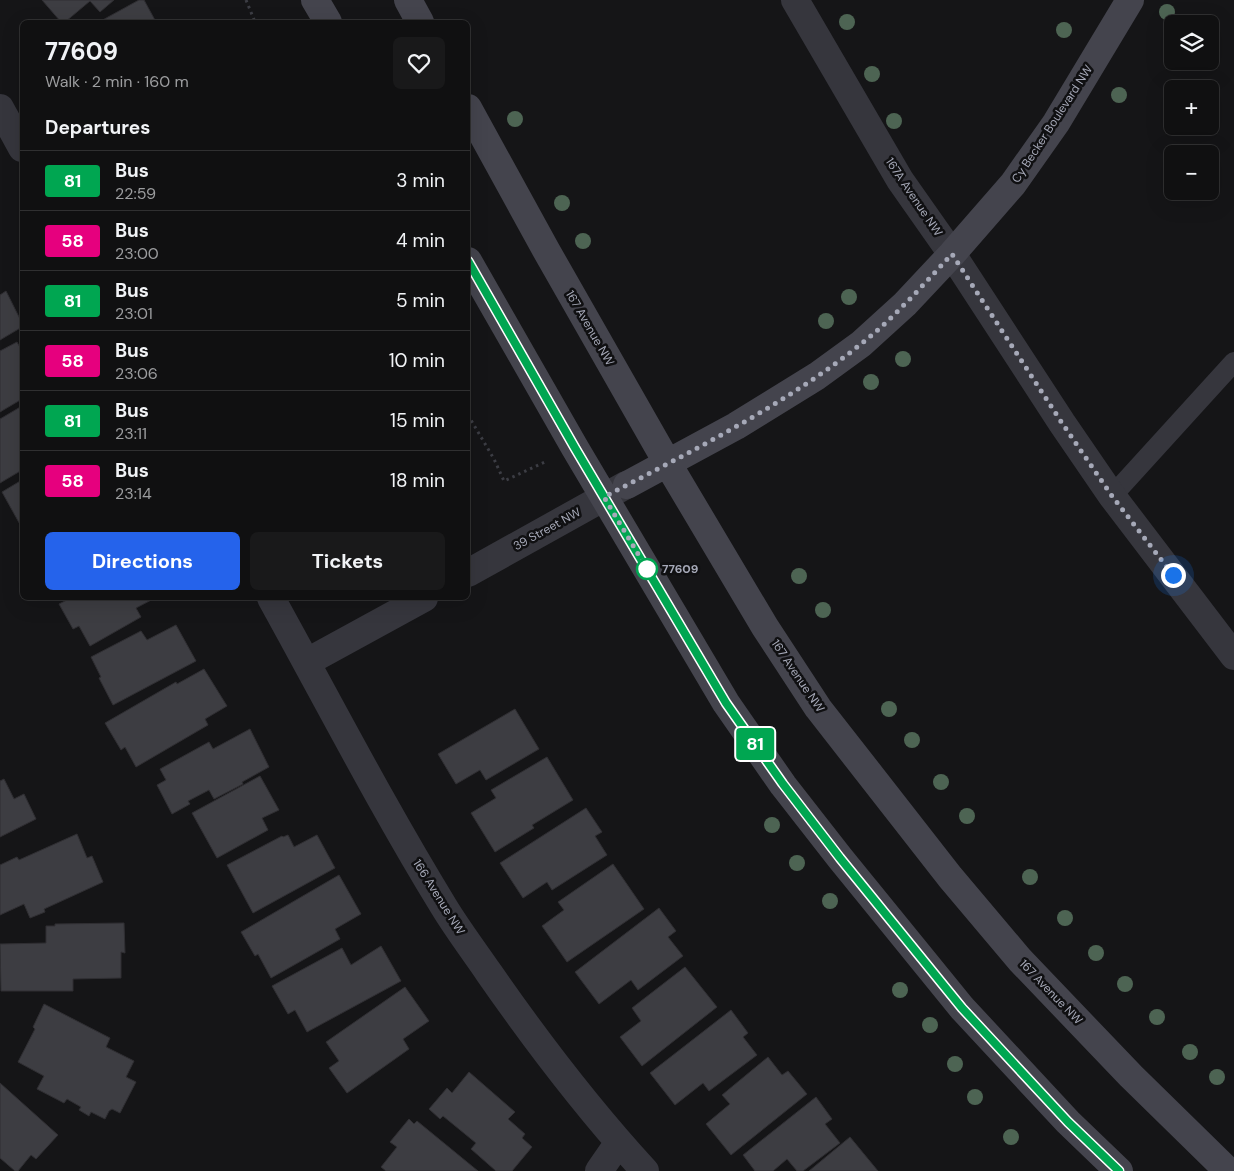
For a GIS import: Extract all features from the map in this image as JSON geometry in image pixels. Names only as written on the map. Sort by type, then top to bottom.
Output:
[{"type":"main road","points":[[315,0],[327,20]]},
{"type":"main road","points":[[408,0],[419,20]]},
{"type":"main road","name":"Cy Becker Boulevard NW","points":[[615,491],[668,464],[817,376],[861,344],[905,304],[1013,184],[1056,123],[1130,0]]},
{"type":"main road","name":"167 Avenue NW","points":[[470,112],[550,258],[668,464],[765,627],[818,708],[896,809],[1020,960],[1131,1076],[1228,1171]]},
{"type":"main road","points":[[470,264],[615,491],[726,703],[794,799],[962,1008],[1068,1122],[1119,1171]]},
{"type":"street","name":"167A Avenue NW","points":[[798,1],[900,180],[952,254],[1112,496],[1234,656]]},
{"type":"street","points":[[0,108],[20,144]]},
{"type":"street","name":"39 Street NW","points":[[470,572],[615,491]]},
{"type":"street","name":"166 Avenue NW","points":[[272,600],[396,826],[445,909],[563,1075],[645,1171]]},
{"type":"street","points":[[307,662],[420,600]]},
{"type":"street","points":[[599,1171],[619,1142]]},
{"type":"lane","points":[[1112,496],[1234,362]]},
{"type":"path","points":[[246,0],[254,20]]},
{"type":"path","points":[[470,418],[494,459],[504,481]]},
{"type":"building","points":[[42,0],[114,0],[100,12],[90,1],[67,20],[59,20]]},
{"type":"building","points":[[139,0],[144,0],[155,20],[103,20]]},
{"type":"building","points":[[6,291],[20,319],[20,328],[0,340],[0,295]]},
{"type":"building","points":[[17,342],[20,347],[20,400],[0,412],[0,351]]},
{"type":"building","points":[[20,407],[20,471],[0,483],[0,419]]},
{"type":"building","points":[[20,481],[20,524],[2,492]]},
{"type":"building","points":[[67,600],[151,600],[136,608],[141,617],[90,646],[79,626],[73,629],[59,604]]},
{"type":"building","points":[[176,625],[196,661],[113,705],[91,657],[141,631],[147,640]]},
{"type":"building","points":[[204,669],[227,706],[205,719],[208,725],[136,767],[125,747],[121,750],[105,723],[176,682],[177,684]]},
{"type":"building","points":[[515,709],[539,749],[486,780],[480,770],[456,784],[438,754]]},
{"type":"building","points":[[250,729],[269,767],[242,782],[243,784],[214,799],[209,790],[188,801],[190,804],[172,814],[157,785],[166,780],[160,769],[209,742],[213,749]]},
{"type":"building","points":[[547,757],[573,800],[532,825],[534,828],[495,852],[471,813],[496,798],[491,790]]},
{"type":"building","points":[[260,776],[279,810],[262,818],[268,830],[217,858],[192,813]]},
{"type":"building","points":[[4,779],[14,799],[24,794],[36,819],[0,837],[0,781]]},
{"type":"building","points":[[586,808],[602,832],[595,836],[607,855],[552,890],[547,882],[523,898],[500,863]]},
{"type":"building","points":[[77,834],[87,858],[92,856],[103,882],[44,909],[45,912],[30,918],[24,904],[0,915],[0,865],[17,857],[19,860]]},
{"type":"building","points":[[288,835],[294,847],[317,835],[335,868],[253,913],[227,865],[282,836]]},
{"type":"building","points":[[613,864],[644,909],[567,962],[542,926],[564,910],[558,902]]},
{"type":"building","points":[[339,875],[361,914],[335,929],[340,939],[271,978],[258,954],[255,956],[241,932]]},
{"type":"building","points":[[659,908],[676,931],[668,937],[683,956],[638,990],[631,980],[599,1004],[575,972]]},
{"type":"building","points":[[124,923],[125,953],[121,952],[121,978],[73,979],[73,991],[1,991],[0,944],[46,943],[46,926],[55,926],[55,924]]},
{"type":"building","points":[[381,946],[401,981],[307,1032],[295,1010],[288,1014],[272,986],[342,948],[351,965]]},
{"type":"building","points":[[685,967],[717,1007],[642,1066],[620,1037],[641,1021],[632,1008]]},
{"type":"building","points":[[405,987],[429,1021],[403,1039],[409,1049],[347,1093],[329,1068],[339,1061],[326,1042]]},
{"type":"building","points":[[44,1004],[110,1038],[106,1047],[134,1061],[126,1077],[136,1082],[120,1113],[112,1109],[105,1119],[91,1112],[89,1116],[79,1110],[81,1107],[67,1099],[64,1103],[37,1089],[44,1076],[18,1062],[35,1029],[33,1027]]},
{"type":"building","points":[[731,1010],[748,1033],[743,1037],[757,1055],[709,1091],[703,1083],[675,1105],[650,1073]]},
{"type":"building","points":[[768,1057],[782,1075],[788,1071],[807,1094],[731,1155],[706,1124],[730,1104],[722,1095]]},
{"type":"building","points":[[469,1072],[515,1112],[508,1119],[525,1134],[522,1138],[532,1147],[512,1171],[496,1171],[471,1149],[476,1143],[443,1116],[440,1119],[429,1109],[447,1088],[452,1093]]},
{"type":"building","points":[[0,1083],[58,1135],[36,1159],[31,1155],[18,1171],[15,1171],[0,1158]]},
{"type":"building","points":[[816,1097],[832,1119],[825,1124],[840,1143],[803,1171],[797,1171],[787,1159],[773,1171],[755,1171],[743,1155]]},
{"type":"building","points":[[409,1119],[414,1124],[417,1121],[478,1171],[386,1171],[381,1167],[397,1147],[390,1142]]},
{"type":"building","points":[[850,1137],[878,1171],[809,1171]]},
{"type":"bus line","name":"81","points":[[470,264],[575,448],[726,703],[783,784],[840,858],[962,1008],[1068,1122],[1119,1171]]},
{"type":"place","name":"77609","points":[[647,569]]},
{"type":"route","points":[[647,569],[604,497],[736,426],[817,376],[861,344],[905,304],[952,254],[1112,496],[1173,575]]}]
